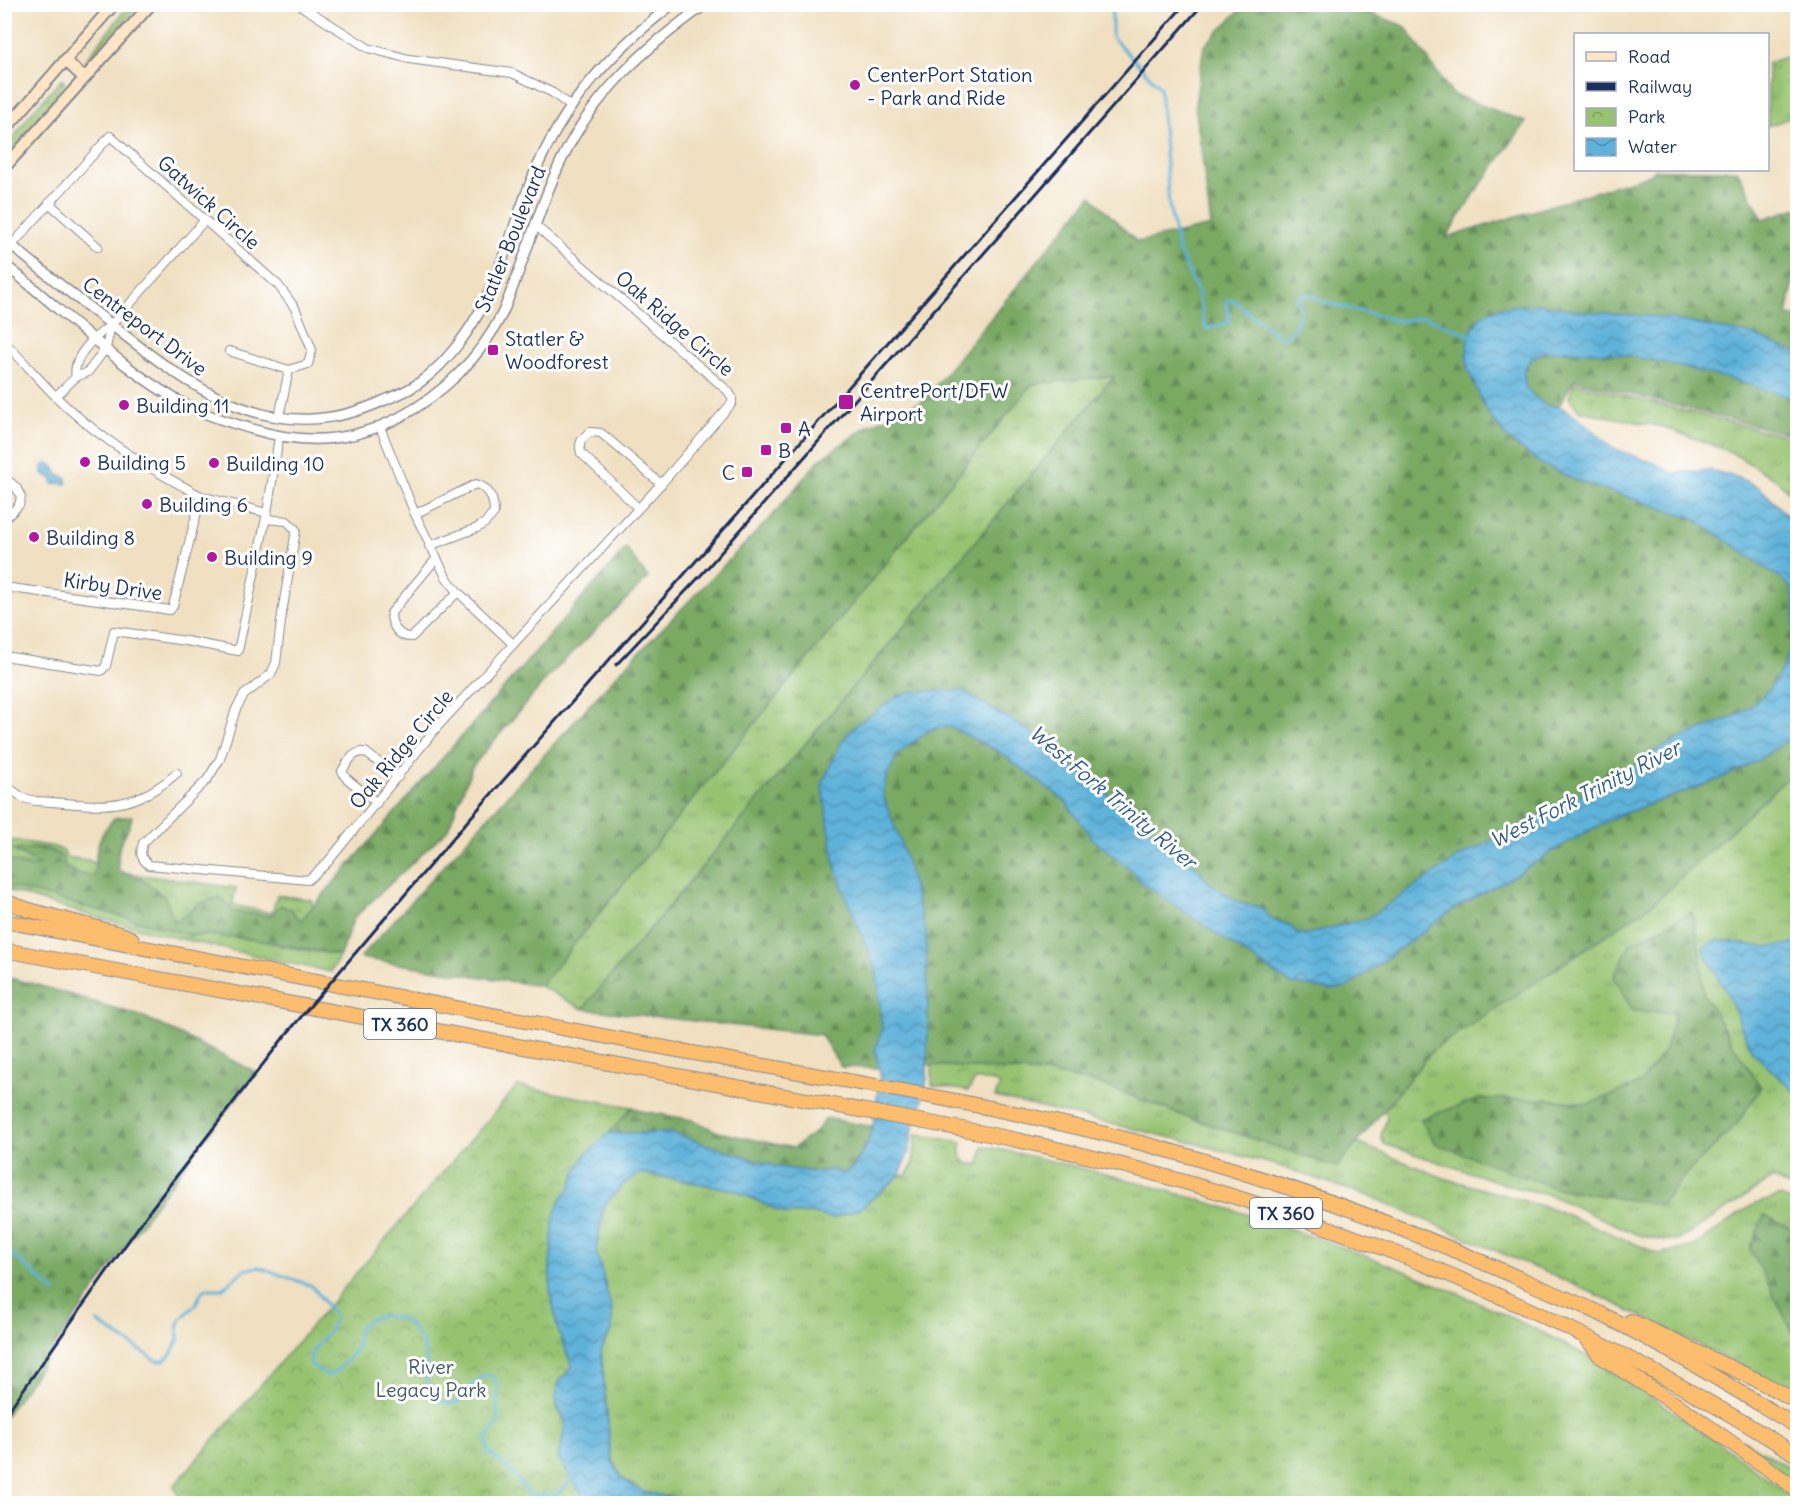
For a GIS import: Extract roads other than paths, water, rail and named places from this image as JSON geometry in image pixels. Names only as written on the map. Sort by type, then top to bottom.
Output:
[{"type":"highway","points":[[4,901],[28,910],[124,935],[154,950]]},
{"type":"highway","name":"TX 360","points":[[4,921],[977,1106],[1119,1138],[1219,1166],[1291,1188],[1428,1239],[1600,1314],[1797,1427]]},
{"type":"highway","name":"TX 360","points":[[4,950],[795,1097],[1103,1159],[1298,1217],[1488,1292],[1586,1337],[1670,1381],[1797,1456]]},
{"type":"highway","points":[[1600,1314],[1618,1315],[1759,1381],[1797,1402]]},
{"type":"highway","points":[[1586,1337],[1600,1356],[1688,1412],[1797,1490]]},
{"type":"main road","points":[[4,130],[114,4]]},
{"type":"main road","points":[[4,168],[151,4]]},
{"type":"main road","points":[[65,60],[84,78]]},
{"type":"street","points":[[298,4],[368,48],[409,59],[512,73],[553,93],[584,118]]},
{"type":"street","name":"Statler Boulevard","points":[[279,437],[304,440],[349,437],[380,427],[423,404],[463,369],[502,313],[562,158],[584,118],[637,57],[706,4]]},
{"type":"street","points":[[672,5],[682,21]]},
{"type":"street","name":"Statler Boulevard","points":[[279,417],[321,420],[373,406],[422,381],[437,368],[462,339],[484,304],[532,179],[570,106],[623,45],[672,5]]},
{"type":"street","name":"Gatwick Circle","points":[[8,242],[50,203],[110,136],[278,285],[295,308],[312,350],[308,364],[288,370]]},
{"type":"street","points":[[50,203],[98,247]]},
{"type":"street","points":[[76,377],[76,366],[93,338],[111,325],[205,220]]},
{"type":"street","name":"Oak Ridge Circle","points":[[266,516],[287,521],[296,530],[276,663],[271,674],[244,695],[236,709],[220,759],[207,780],[143,843],[140,853],[142,860],[148,865],[308,880],[327,863],[438,726],[661,484],[732,403],[732,397],[728,391],[536,226]]},
{"type":"street","name":"Centreport Drive","points":[[8,242],[148,355],[202,391],[227,403],[279,417]]},
{"type":"street","name":"Centreport Drive","points":[[4,264],[93,338],[161,390],[191,408],[279,437]]},
{"type":"street","points":[[484,304],[502,313]]},
{"type":"street","points":[[56,396],[76,377],[88,372],[106,348],[111,325]]},
{"type":"street","points":[[4,342],[70,410],[116,445],[165,477],[201,496],[266,516]]},
{"type":"street","points":[[4,656],[101,671],[106,666],[114,631],[238,651],[266,516],[279,437],[279,417],[288,370],[229,351]]},
{"type":"street","points":[[380,427],[429,546],[446,577],[513,644]]},
{"type":"street","points":[[638,508],[581,453],[580,441],[590,432],[601,433],[661,484]]},
{"type":"street","points":[[4,477],[16,488],[21,497],[19,505],[4,520]]},
{"type":"street","points":[[415,514],[476,484],[484,488],[494,502],[494,513],[485,524],[429,546]]},
{"type":"street","name":"Kirby Drive","points":[[4,587],[170,610],[173,606],[201,496]]},
{"type":"street","points":[[436,559],[391,614],[394,628],[407,638],[412,637],[458,591]]},
{"type":"street","points":[[377,803],[346,778],[342,771],[349,760],[356,753],[365,752],[398,777]]},
{"type":"street","points":[[4,784],[23,798],[36,801],[116,805],[143,797],[161,787],[177,773]]},
{"type":"water","name":"West Fork Trinity River","points":[[1540,304],[1587,312],[1661,317],[1753,335],[1797,353],[1797,399],[1722,377],[1611,353],[1544,352],[1532,358],[1524,374],[1526,388],[1534,396],[1545,405],[1561,407],[1587,425],[1612,448],[1674,473],[1710,470],[1736,477],[1759,487],[1797,525],[1797,733],[1760,759],[1725,777],[1617,816],[1563,845],[1512,877],[1457,907],[1346,988],[1330,990],[1289,983],[1142,883],[1130,869],[1093,839],[1064,800],[999,752],[951,727],[931,729],[897,755],[886,779],[883,796],[901,843],[926,933],[927,1079],[922,1103],[912,1131],[910,1148],[900,1175],[860,1209],[833,1218],[809,1213],[785,1214],[735,1190],[641,1173],[625,1183],[604,1205],[596,1250],[612,1311],[612,1329],[601,1349],[611,1457],[621,1478],[643,1492],[704,1503],[587,1503],[558,1458],[566,1423],[558,1408],[556,1392],[561,1379],[572,1366],[558,1330],[550,1290],[554,1215],[562,1197],[570,1189],[586,1154],[609,1133],[672,1133],[777,1167],[816,1172],[834,1170],[842,1174],[853,1168],[867,1145],[873,1127],[880,1073],[875,1050],[882,1028],[876,969],[835,865],[822,784],[842,741],[855,726],[898,696],[915,691],[966,691],[980,702],[1020,725],[1049,747],[1196,866],[1209,883],[1241,904],[1261,907],[1271,919],[1289,925],[1298,934],[1308,934],[1368,918],[1461,856],[1571,801],[1604,778],[1646,762],[1652,753],[1679,739],[1733,717],[1751,706],[1770,689],[1786,663],[1792,640],[1795,607],[1791,588],[1782,579],[1693,518],[1575,480],[1540,463],[1506,437],[1487,412],[1467,367],[1467,345],[1473,327],[1481,316],[1502,307]]},
{"type":"water","points":[[49,463],[58,475],[67,478],[66,484],[53,484],[52,478],[43,474],[42,467]]},
{"type":"water","points":[[1717,940],[1766,947],[1797,943],[1797,1094],[1752,1052],[1728,995],[1702,948]]},
{"type":"waterway","points":[[1112,4],[1112,37],[1160,87],[1169,204],[1178,250],[1198,292],[1206,329],[1230,322],[1226,302],[1233,300],[1280,338],[1294,330],[1300,314],[1297,299],[1310,294],[1324,302],[1400,321],[1425,317],[1474,337]]},
{"type":"waterway","points":[[4,1247],[55,1292]]},
{"type":"waterway","points":[[97,1322],[157,1361],[164,1361],[172,1353],[178,1340],[178,1327],[181,1319],[196,1304],[201,1293],[205,1289],[222,1289],[244,1270],[258,1267],[312,1286],[335,1316],[331,1329],[313,1350],[310,1364],[328,1376],[352,1355],[358,1344],[360,1327],[364,1323],[381,1317],[403,1320],[413,1329],[423,1346],[426,1358],[426,1381],[430,1391],[437,1398],[446,1403],[456,1404],[484,1375],[494,1376],[498,1423],[487,1437],[487,1451],[508,1468],[529,1494],[536,1496],[558,1494],[573,1479]]},
{"type":"waterway","points":[[536,1496],[541,1504]]},
{"type":"railway","points":[[4,1417],[151,1209],[284,1037],[465,824],[1185,4]]},
{"type":"railway","points":[[616,665],[702,574],[1203,4]]},
{"type":"place","name":"CenterPort Station - Park and Ride","points":[[855,85]]},
{"type":"place","name":"Statler & Woodforest","points":[[493,350]]},
{"type":"place","name":"CentrePort/DFW Airport","points":[[846,402]]},
{"type":"place","name":"Building 11","points":[[124,405]]},
{"type":"place","name":"A","points":[[786,428]]},
{"type":"place","name":"B","points":[[766,450]]},
{"type":"place","name":"Building 5","points":[[85,462]]},
{"type":"place","name":"Building 10","points":[[214,463]]},
{"type":"place","name":"C","points":[[747,472]]},
{"type":"place","name":"Building 6","points":[[147,504]]},
{"type":"place","name":"Building 8","points":[[34,537]]},
{"type":"place","name":"Building 9","points":[[212,557]]},
{"type":"park label","name":"River Legacy Park","points":[[431,1378]]}]
